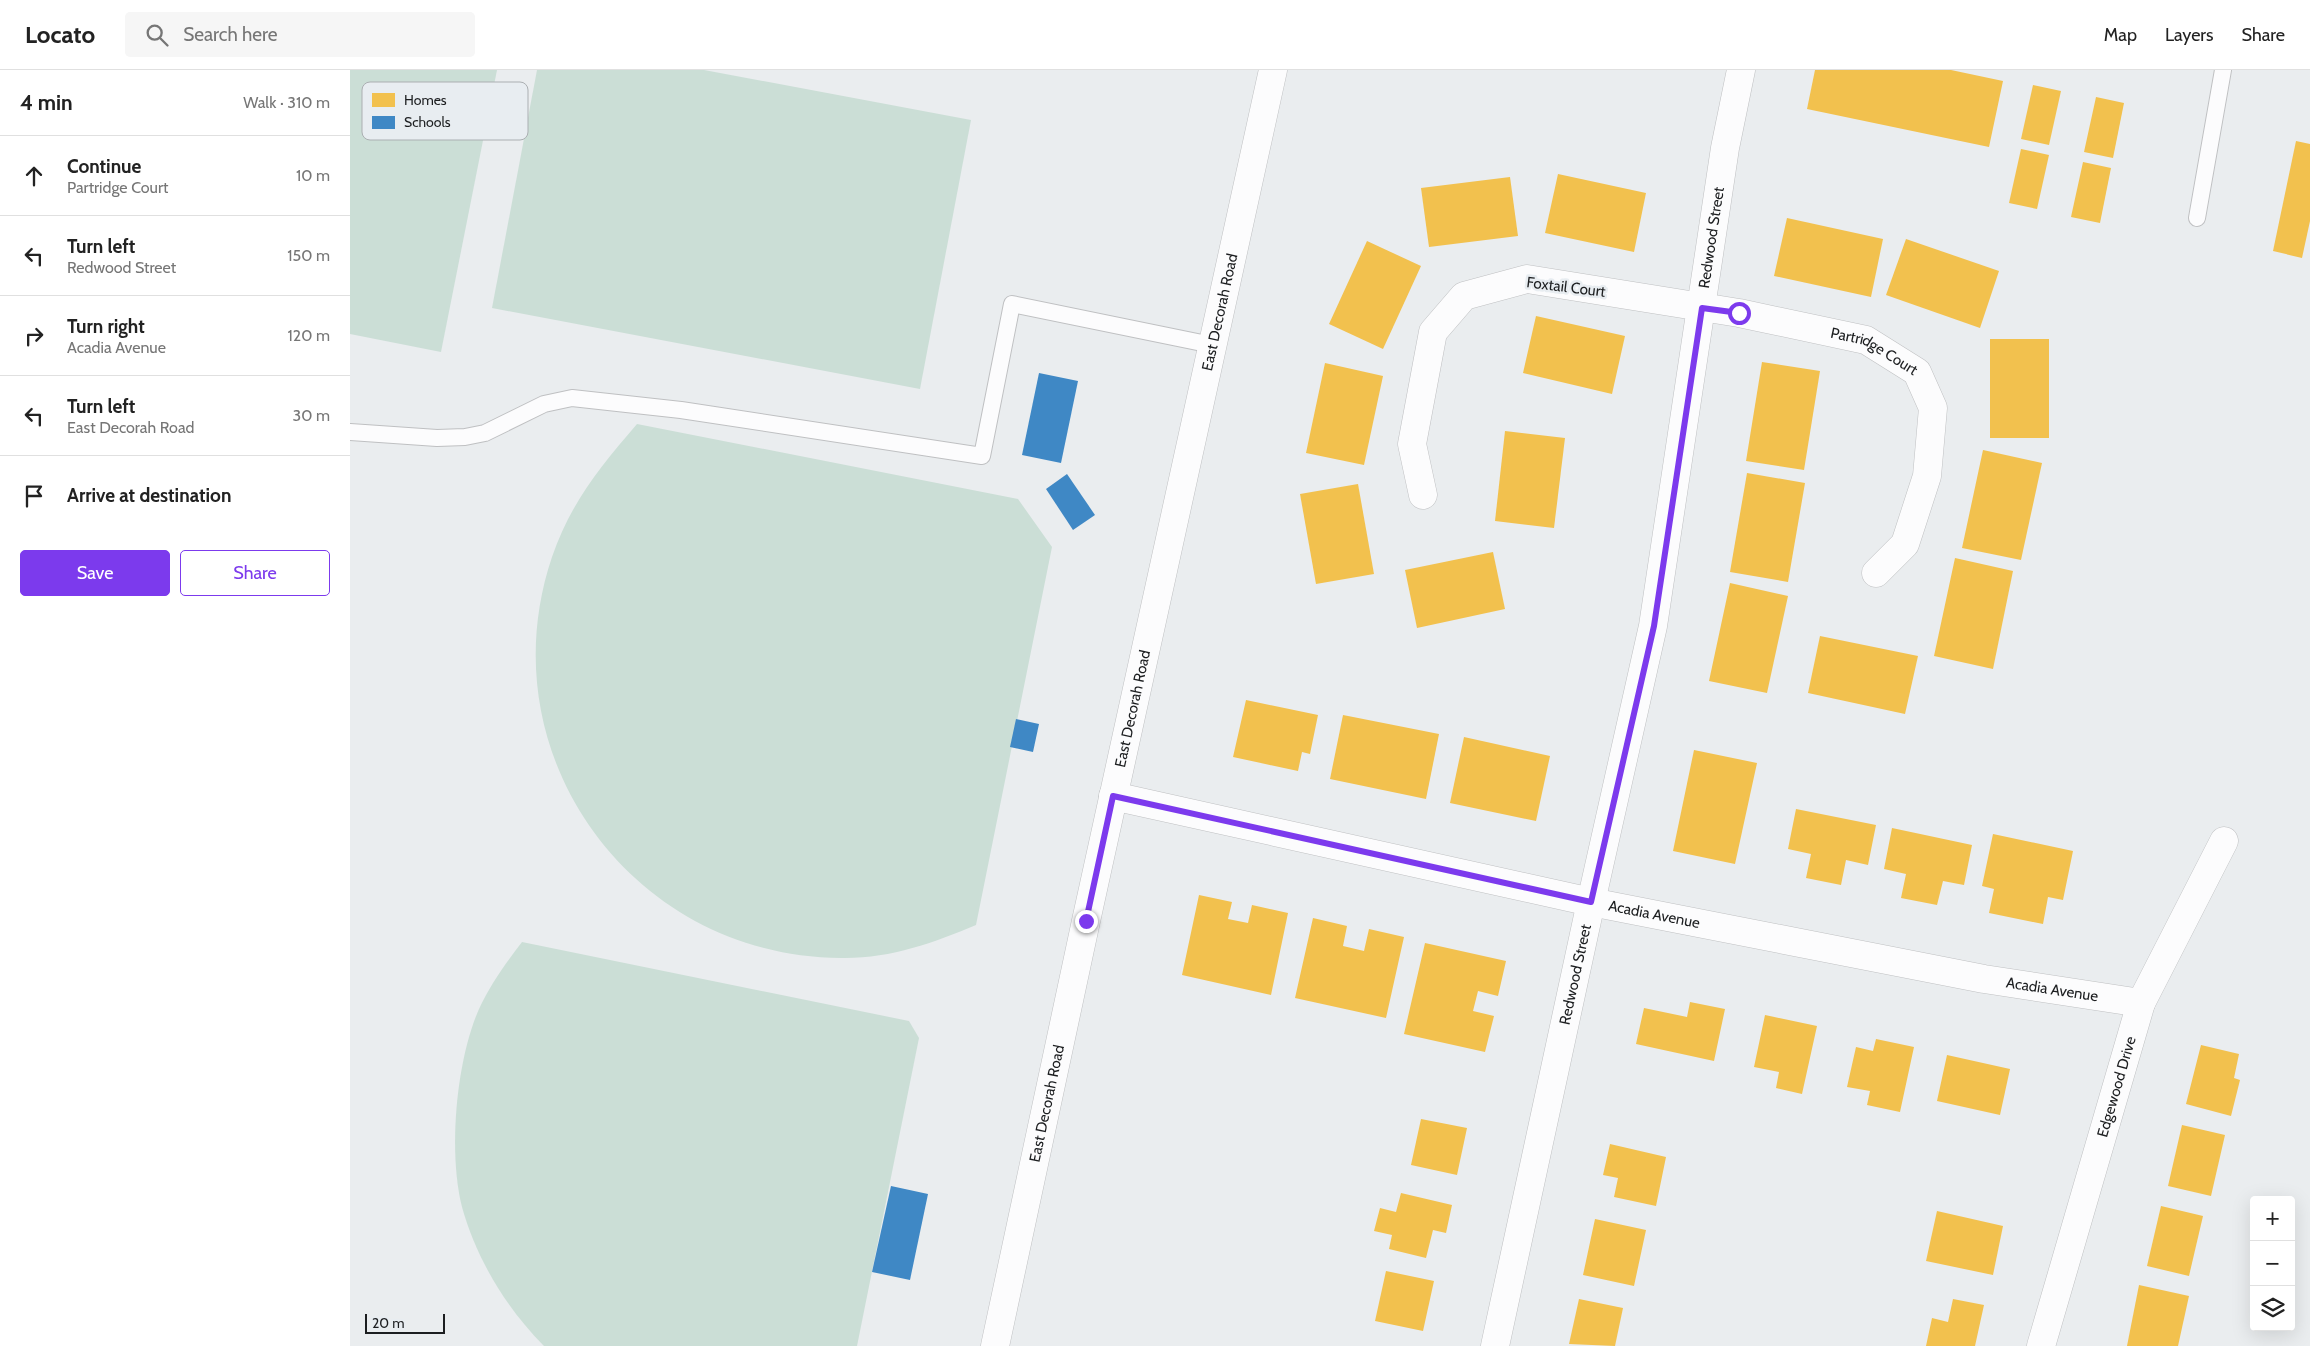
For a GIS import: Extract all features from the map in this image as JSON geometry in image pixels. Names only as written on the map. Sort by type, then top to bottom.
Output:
[{"type":"street","name":"East Decorah Road","points":[[996,1346],[1113,796],[1273,70]]},
{"type":"street","name":"Redwood Street","points":[[1495,1346],[1591,902],[1654,626],[1725,148],[1741,70]]},
{"type":"street","name":"Foxtail Court","points":[[1423,496],[1412,444],[1433,332],[1464,296],[1527,279],[1702,308]]},
{"type":"street","name":"Partridge Court","points":[[1702,308],[1739,313],[1866,340],[1917,372],[1933,408],[1927,476],[1905,544],[1876,573]]},
{"type":"street","name":"Acadia Avenue","points":[[1113,796],[1591,902],[1984,979],[2141,1003]]},
{"type":"street","name":"Edgewood Drive","points":[[2041,1346],[2141,1003],[2224,841]]},
{"type":"lane","points":[[2197,218],[2224,70]]},
{"type":"lane","points":[[350,432],[437,438],[485,433],[544,404],[572,398],[681,410],[982,456],[1012,304],[1212,345]]},
{"type":"green space","points":[[350,70],[497,70],[495,82],[362,82],[362,140],[483,140],[441,352],[350,334]]},
{"type":"green space","points":[[537,70],[704,70],[971,120],[920,389],[492,308],[524,140],[528,140],[528,118]]},
{"type":"green space","points":[[637,424],[1018,499],[1052,547],[976,925],[910,949],[859,958],[841,958],[766,949],[699,923],[640,883],[593,831],[559,771],[540,703],[537,631],[552,557],[568,519],[599,470]]},
{"type":"green space","points":[[522,942],[909,1021],[919,1038],[857,1346],[544,1346],[530,1331],[505,1299],[475,1245],[462,1207],[458,1185],[455,1134],[460,1080],[471,1030],[488,991]]},
{"type":"building: Homes","points":[[1815,70],[1951,70],[2003,81],[1989,147],[1807,109]]},
{"type":"building: Homes","points":[[2033,85],[2061,91],[2049,145],[2021,139]]},
{"type":"building: Homes","points":[[2096,97],[2124,103],[2113,158],[2084,152]]},
{"type":"building: Homes","points":[[2296,141],[2310,144],[2310,221],[2302,258],[2273,251]]},
{"type":"building: Homes","points":[[2021,149],[2049,155],[2037,209],[2009,203]]},
{"type":"building: Homes","points":[[2083,162],[2111,168],[2100,223],[2071,217]]},
{"type":"building: Homes","points":[[1558,174],[1646,193],[1634,252],[1545,233]]},
{"type":"building: Homes","points":[[1510,177],[1518,236],[1429,247],[1421,188]]},
{"type":"building: Homes","points":[[1787,218],[1883,239],[1871,297],[1774,276]]},
{"type":"building: Homes","points":[[1906,239],[1999,271],[1980,328],[1886,295]]},
{"type":"building: Homes","points":[[1367,241],[1421,266],[1383,349],[1329,324]]},
{"type":"building: Homes","points":[[1536,316],[1625,336],[1612,394],[1523,373]]},
{"type":"building: Homes","points":[[1990,339],[2049,339],[2049,438],[1990,438]]},
{"type":"building: Homes","points":[[1762,362],[1820,371],[1804,470],[1746,461]]},
{"type":"building: Homes","points":[[1325,363],[1383,376],[1364,465],[1306,453]]},
{"type":"building: Homes","points":[[1505,431],[1565,438],[1554,528],[1495,521]]},
{"type":"building: Homes","points":[[1983,450],[2042,463],[2021,560],[1962,548]]},
{"type":"building: Homes","points":[[1747,473],[1805,483],[1788,582],[1730,572]]},
{"type":"building: Homes","points":[[1358,484],[1374,574],[1316,584],[1300,494]]},
{"type":"building: Homes","points":[[1493,552],[1505,609],[1417,628],[1405,570]]},
{"type":"building: Homes","points":[[1955,558],[2013,571],[1993,669],[1934,656]]},
{"type":"building: Homes","points":[[1730,583],[1788,596],[1767,693],[1709,681]]},
{"type":"building: Homes","points":[[1820,636],[1918,656],[1905,714],[1808,693]]},
{"type":"building: Homes","points":[[1246,700],[1318,715],[1310,754],[1302,752],[1298,771],[1233,757]]},
{"type":"building: Homes","points":[[1343,715],[1439,734],[1426,799],[1330,779]]},
{"type":"building: Homes","points":[[1464,737],[1550,756],[1536,821],[1450,803]]},
{"type":"building: Homes","points":[[1694,750],[1757,763],[1735,864],[1673,851]]},
{"type":"building: Homes","points":[[1796,809],[1876,825],[1868,865],[1846,860],[1841,885],[1806,878],[1811,854],[1788,849]]},
{"type":"building: Homes","points":[[1892,828],[1972,845],[1964,885],[1943,881],[1937,905],[1901,898],[1906,874],[1884,869]]},
{"type":"building: Homes","points":[[1993,834],[2073,851],[2063,900],[2048,897],[2043,924],[1989,913],[1994,889],[1982,886]]},
{"type":"building: Homes","points":[[1199,895],[1232,902],[1228,919],[1248,923],[1252,905],[1288,913],[1271,995],[1182,975]]},
{"type":"building: Homes","points":[[1313,918],[1347,926],[1343,946],[1364,951],[1369,929],[1404,937],[1386,1018],[1295,998]]},
{"type":"building: Homes","points":[[1425,943],[1506,961],[1498,996],[1478,991],[1473,1011],[1494,1016],[1485,1052],[1404,1034]]},
{"type":"building: Homes","points":[[1690,1002],[1725,1009],[1714,1061],[1636,1044],[1644,1008],[1687,1017]]},
{"type":"building: Homes","points":[[1765,1015],[1817,1026],[1802,1094],[1776,1088],[1779,1072],[1754,1067]]},
{"type":"building: Homes","points":[[1876,1039],[1914,1047],[1900,1112],[1867,1105],[1870,1091],[1847,1087],[1856,1047],[1873,1051]]},
{"type":"building: Homes","points":[[2201,1045],[2239,1054],[2234,1078],[2240,1080],[2231,1116],[2186,1104]]},
{"type":"building: Homes","points":[[1947,1055],[2010,1069],[2000,1115],[1937,1101]]},
{"type":"building: Homes","points":[[1421,1119],[1467,1128],[1457,1175],[1411,1165]]},
{"type":"building: Homes","points":[[2182,1125],[2225,1135],[2211,1196],[2168,1186]]},
{"type":"building: Homes","points":[[1610,1144],[1666,1157],[1656,1206],[1614,1197],[1618,1178],[1603,1175]]},
{"type":"building: Homes","points":[[1401,1193],[1452,1205],[1446,1233],[1433,1230],[1426,1258],[1389,1249],[1392,1235],[1374,1231],[1380,1208],[1396,1212]]},
{"type":"building: Homes","points":[[2161,1206],[2203,1216],[2189,1276],[2147,1266]]},
{"type":"building: Homes","points":[[1937,1211],[2003,1226],[1993,1275],[1926,1261]]},
{"type":"building: Homes","points":[[1595,1219],[1646,1230],[1634,1286],[1583,1275]]},
{"type":"building: Homes","points":[[1386,1271],[1434,1281],[1423,1331],[1375,1321]]},
{"type":"building: Homes","points":[[2139,1285],[2189,1296],[2178,1346],[2127,1346]]},
{"type":"building: Homes","points":[[1579,1299],[1623,1308],[1615,1346],[1569,1344]]},
{"type":"building: Homes","points":[[1953,1299],[1984,1305],[1975,1346],[1926,1346],[1932,1318],[1948,1322]]},
{"type":"building: Schools","points":[[1039,373],[1078,381],[1061,463],[1022,455]]},
{"type":"building: Schools","points":[[1067,474],[1095,515],[1073,530],[1046,489]]},
{"type":"building: Schools","points":[[1016,719],[1039,724],[1033,752],[1010,747]]},
{"type":"building: Schools","points":[[891,1186],[928,1194],[910,1280],[872,1272]]},
{"type":"route","points":[[1086,921],[1113,796],[1591,902],[1654,626],[1702,308],[1739,313]]}]
